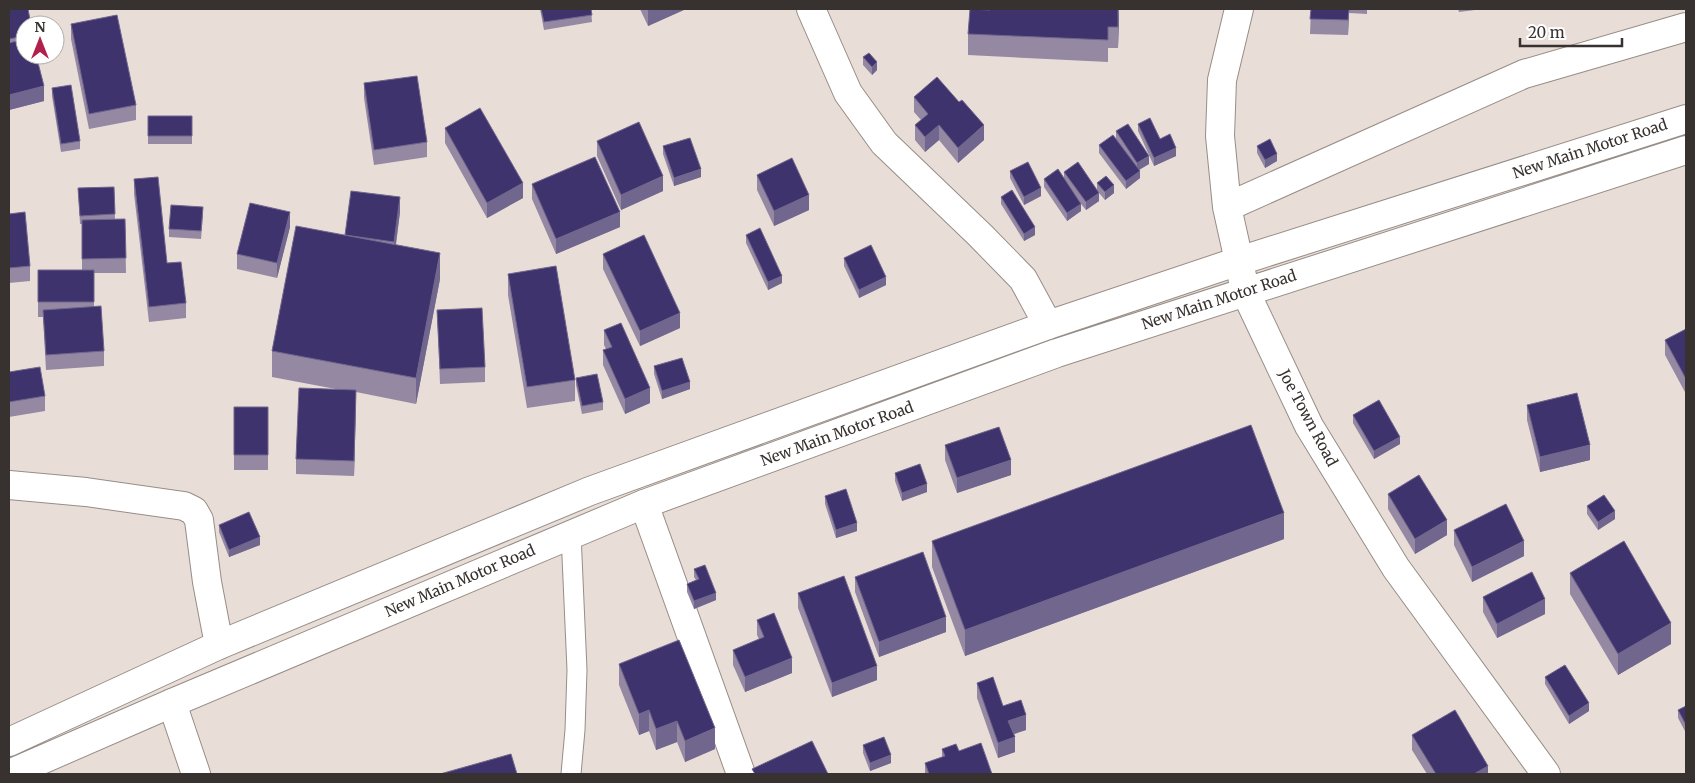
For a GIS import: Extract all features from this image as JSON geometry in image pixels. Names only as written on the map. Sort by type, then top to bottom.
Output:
[{"type":"main road","points":[[811,9],[848,93],[879,136],[1023,279],[1048,325]]},
{"type":"main road","name":"Joe Town Road","points":[[1239,9],[1222,80],[1220,136],[1227,207],[1245,291],[1309,426],[1396,568],[1546,774]]},
{"type":"main road","points":[[1227,207],[1524,74],[1686,27]]},
{"type":"main road","name":"New Main Motor Road","points":[[9,742],[219,645],[590,491],[1048,325],[1239,261],[1686,119]]},
{"type":"main road","name":"New Main Motor Road","points":[[9,774],[172,703],[644,504],[1056,353],[1686,150]]},
{"type":"main road","points":[[9,484],[184,506],[194,511],[199,520],[207,582],[219,645]]},
{"type":"main road","points":[[644,504],[740,774]]},
{"type":"main road","points":[[172,703],[196,774]]},
{"type":"lane","points":[[571,534],[577,670],[571,774]]},
{"type":"building","points":[[9,9],[28,9],[29,15],[15,15],[15,38],[9,39]]},
{"type":"building","points":[[541,9],[591,9],[592,15],[544,22]]},
{"type":"building","points":[[970,9],[1118,9],[1118,27],[1108,27],[1108,40],[968,34]]},
{"type":"building","points":[[1311,9],[1349,9],[1348,20],[1310,19]]},
{"type":"building","points":[[117,15],[136,105],[89,114],[71,24]]},
{"type":"building","points":[[15,42],[15,65],[39,65],[44,86],[9,95],[9,43]]},
{"type":"building","points":[[869,53],[877,62],[872,67],[863,57]]},
{"type":"building","points":[[417,76],[427,142],[374,150],[364,83]]},
{"type":"building","points":[[937,77],[959,102],[962,100],[984,125],[958,148],[939,125],[925,137],[915,125],[928,114],[914,97]]},
{"type":"building","points":[[71,85],[80,141],[61,144],[52,88]]},
{"type":"building","points":[[480,108],[523,183],[487,203],[445,128]]},
{"type":"building","points":[[148,116],[192,116],[192,136],[148,136]]},
{"type":"building","points":[[1150,118],[1160,139],[1170,134],[1176,148],[1154,158],[1138,124]]},
{"type":"building","points":[[639,122],[663,176],[621,195],[597,141]]},
{"type":"building","points":[[1128,124],[1149,156],[1137,163],[1116,131]]},
{"type":"building","points":[[1113,135],[1140,171],[1126,181],[1099,145]]},
{"type":"building","points":[[690,138],[701,169],[674,178],[663,146]]},
{"type":"building","points":[[1270,139],[1277,154],[1265,160],[1257,146]]},
{"type":"building","points":[[595,157],[620,212],[556,239],[532,184]]},
{"type":"building","points":[[792,158],[809,195],[774,211],[757,175]]},
{"type":"building","points":[[1028,162],[1041,188],[1024,197],[1010,171]]},
{"type":"building","points":[[1078,162],[1099,193],[1086,202],[1064,172]]},
{"type":"building","points":[[1058,169],[1081,204],[1067,213],[1044,179]]},
{"type":"building","points":[[1106,176],[1114,185],[1105,192],[1097,183]]},
{"type":"building","points":[[158,177],[167,263],[181,262],[186,303],[149,307],[134,179]]},
{"type":"building","points":[[114,187],[115,214],[80,216],[78,188]]},
{"type":"building","points":[[1012,190],[1035,227],[1024,234],[1001,197]]},
{"type":"building","points":[[351,191],[400,197],[394,242],[345,235]]},
{"type":"building","points":[[250,203],[290,212],[277,263],[237,254]]},
{"type":"building","points":[[171,205],[203,207],[201,231],[169,229]]},
{"type":"building","points":[[25,212],[30,266],[9,268],[9,214]]},
{"type":"building","points":[[125,219],[126,258],[82,259],[82,220]]},
{"type":"building","points":[[296,226],[440,253],[416,378],[272,351]]},
{"type":"building","points":[[760,228],[782,276],[768,282],[746,235]]},
{"type":"building","points":[[644,235],[680,313],[640,331],[603,254]]},
{"type":"building","points":[[871,245],[886,277],[859,290],[844,258]]},
{"type":"building","points":[[556,266],[575,380],[527,387],[508,274]]},
{"type":"building","points":[[38,270],[94,270],[94,302],[38,302]]},
{"type":"building","points":[[101,306],[104,351],[46,355],[43,310]]},
{"type":"building","points":[[482,308],[485,367],[440,369],[437,310]]},
{"type":"building","points":[[621,323],[650,388],[625,399],[603,350],[612,347],[604,330]]},
{"type":"building","points":[[1686,329],[1686,379],[1665,340]]},
{"type":"building","points":[[682,358],[690,382],[662,391],[654,366]]},
{"type":"building","points":[[40,367],[45,396],[9,402],[9,372]]},
{"type":"building","points":[[597,374],[603,402],[582,406],[576,378]]},
{"type":"building","points":[[299,388],[356,390],[354,461],[296,459]]},
{"type":"building","points":[[1577,393],[1590,445],[1540,457],[1527,405]]},
{"type":"building","points":[[1379,400],[1400,437],[1374,451],[1353,415]]},
{"type":"building","points":[[234,407],[268,407],[268,455],[234,455]]},
{"type":"building","points":[[1251,425],[1284,513],[965,630],[932,541]]},
{"type":"building","points":[[999,427],[1011,460],[957,478],[945,445]]},
{"type":"building","points":[[920,464],[927,484],[902,493],[895,473]]},
{"type":"building","points":[[1419,475],[1447,520],[1415,539],[1388,494]]},
{"type":"building","points":[[846,489],[857,523],[836,530],[825,496]]},
{"type":"building","points":[[1604,495],[1615,511],[1598,522],[1587,506]]},
{"type":"building","points":[[1506,504],[1524,541],[1472,567],[1454,530]]},
{"type":"building","points":[[249,512],[260,537],[229,550],[219,525]]},
{"type":"building","points":[[1624,541],[1671,623],[1618,654],[1570,573]]},
{"type":"building","points":[[923,552],[946,617],[879,642],[855,577]]},
{"type":"building","points":[[705,565],[716,593],[694,601],[687,584],[699,579],[694,569]]},
{"type":"building","points":[[1532,572],[1545,599],[1497,624],[1483,597]]},
{"type":"building","points":[[844,576],[877,666],[832,683],[798,593]]},
{"type":"building","points":[[774,613],[792,658],[745,677],[733,650],[764,637],[757,620]]},
{"type":"building","points":[[679,640],[715,728],[685,741],[677,721],[656,729],[649,710],[639,714],[619,664]]},
{"type":"building","points":[[1565,665],[1589,703],[1569,716],[1545,677]]},
{"type":"building","points":[[993,677],[1003,706],[1021,700],[1026,715],[1008,721],[1015,737],[998,743],[977,683]]},
{"type":"building","points":[[1686,706],[1686,725],[1678,710]]},
{"type":"building","points":[[1455,710],[1488,766],[1474,774],[1436,774],[1412,735]]},
{"type":"building","points":[[884,737],[891,755],[870,763],[863,745]]},
{"type":"building","points":[[812,741],[828,774],[755,774],[752,769]]},
{"type":"building","points":[[981,743],[992,774],[929,774],[925,763],[945,756],[942,749],[956,744],[959,751]]},
{"type":"building","points":[[511,754],[517,774],[440,774]]}]
